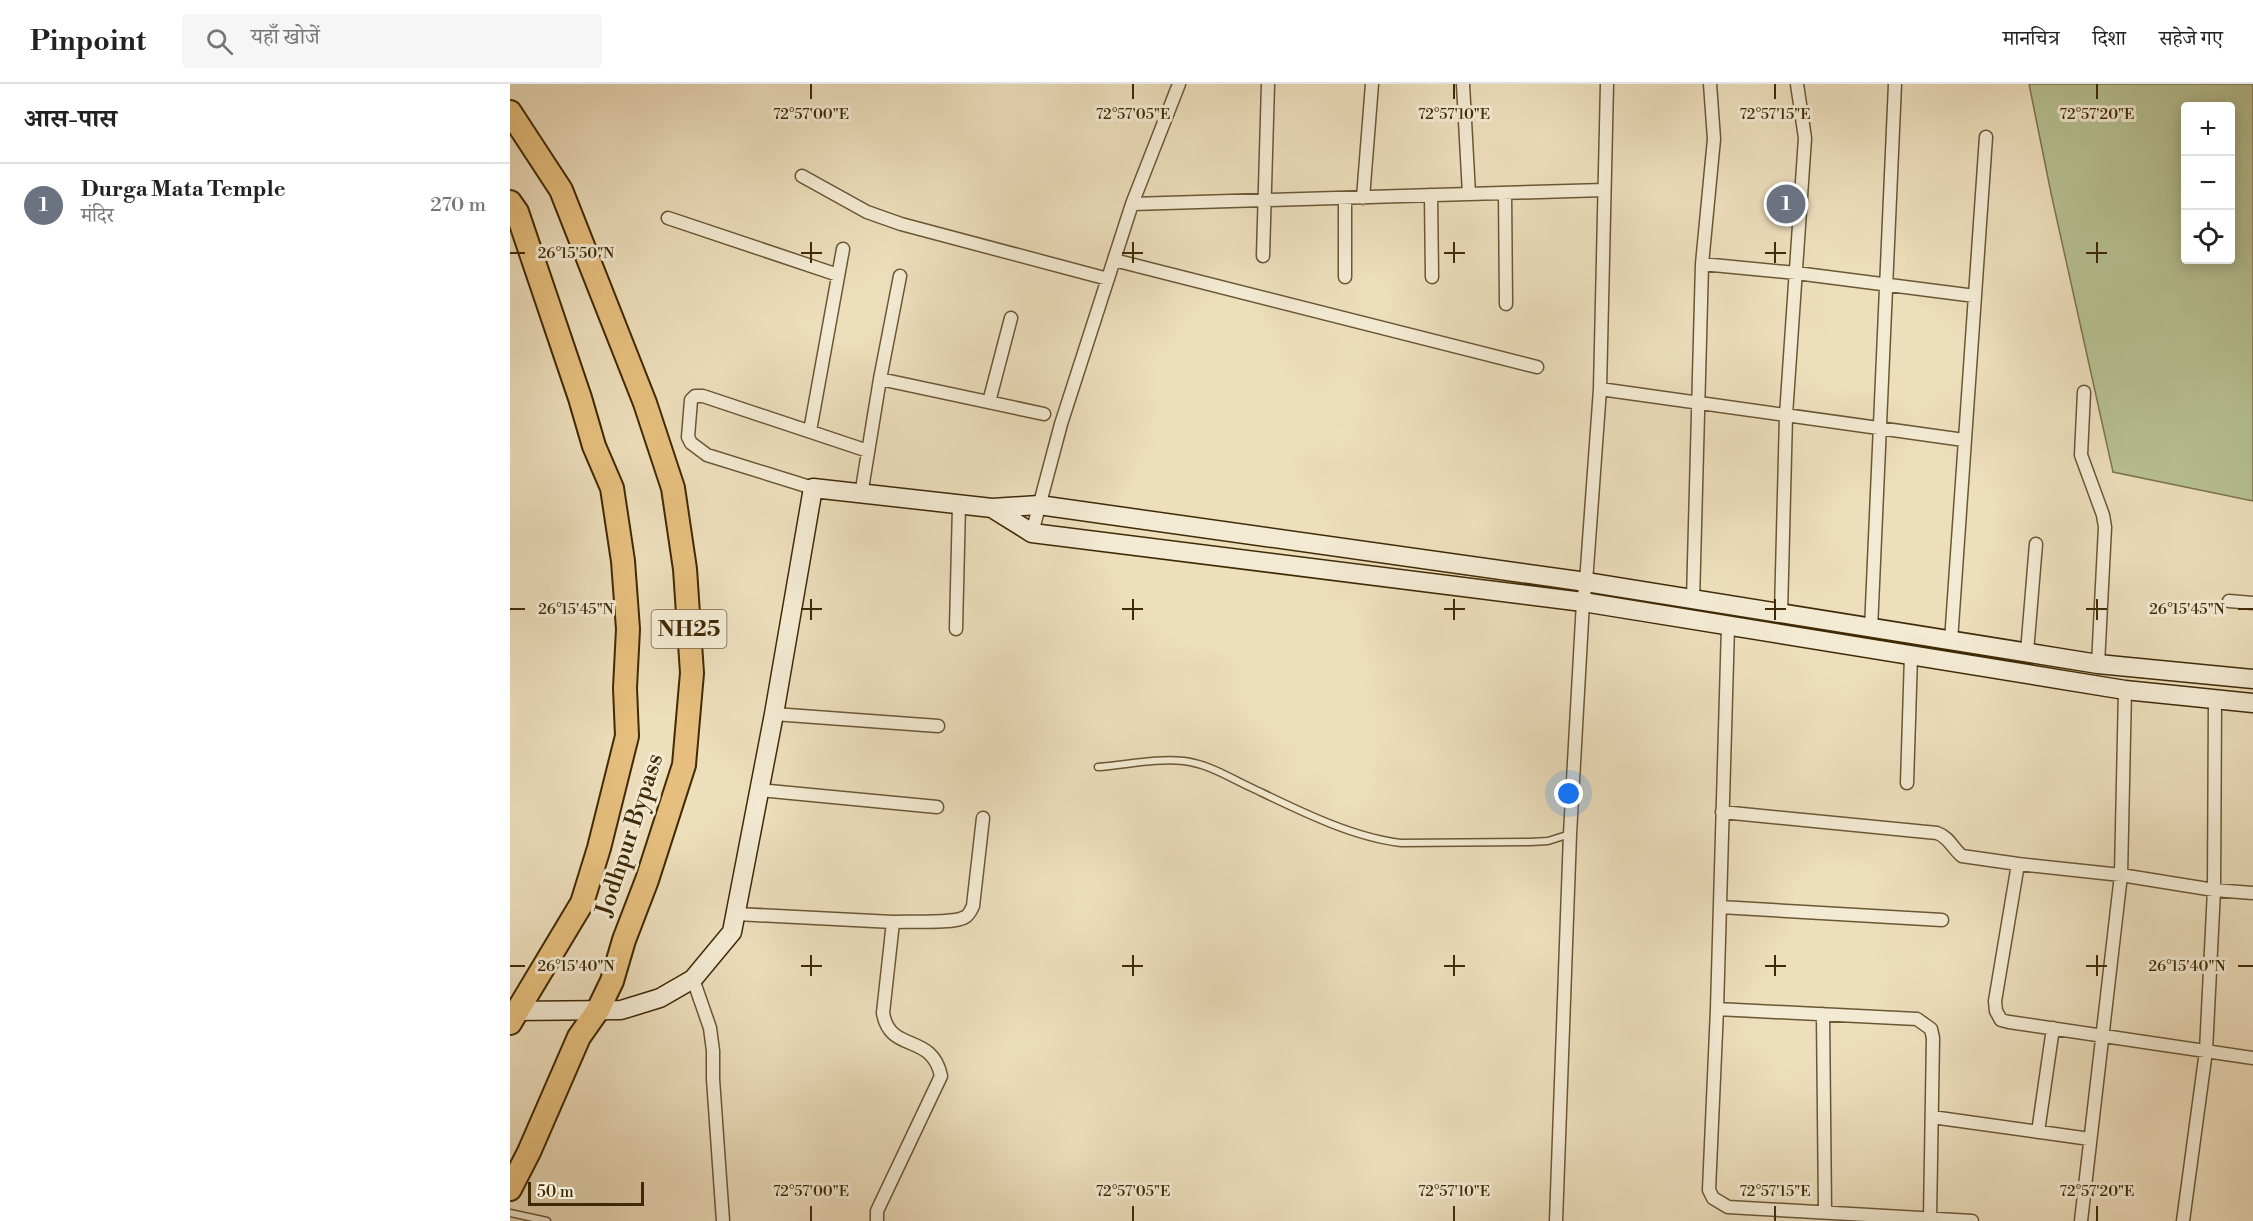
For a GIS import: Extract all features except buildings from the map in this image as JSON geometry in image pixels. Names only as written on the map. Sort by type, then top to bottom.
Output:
[{"type":"highway","name":"Jodhpur Bypass","points":[[510,112],[561,190],[645,403],[673,488],[685,568],[692,673],[684,765],[612,981],[598,1010],[579,1037],[529,1152],[510,1189]]},
{"type":"highway","name":"Jodhpur Bypass","points":[[510,202],[517,212],[594,446],[612,488],[623,561],[628,629],[625,688],[627,736],[599,848],[582,903],[513,1015]]},
{"type":"main road","points":[[513,1015],[621,1010],[660,998],[693,979],[732,932],[774,714],[813,488],[992,508],[1039,505],[1586,582],[2098,664],[2253,679]]},
{"type":"main road","points":[[992,508],[1032,533],[1582,602],[2125,690],[2253,703]]},
{"type":"street","points":[[1032,533],[1061,424],[1132,204],[1179,84]]},
{"type":"street","points":[[1263,256],[1268,84]]},
{"type":"street","points":[[1363,198],[1372,84]]},
{"type":"street","points":[[1463,84],[1469,194]]},
{"type":"street","points":[[1556,1221],[1570,834],[1582,602],[1586,582],[1600,389],[1607,84]]},
{"type":"street","points":[[1693,600],[1702,264],[1714,139],[1710,84]]},
{"type":"street","points":[[1781,614],[1786,415],[1805,138],[1797,84]]},
{"type":"street","points":[[1871,629],[1895,84]]},
{"type":"street","points":[[1951,641],[1986,137]]},
{"type":"street","points":[[802,176],[867,212],[901,224],[1108,279]]},
{"type":"street","points":[[1132,204],[1604,190]]},
{"type":"street","points":[[1505,193],[1506,304]]},
{"type":"street","points":[[1431,195],[1432,277]]},
{"type":"street","points":[[1345,198],[1345,277]]},
{"type":"street","points":[[668,218],[838,275]]},
{"type":"street","points":[[810,431],[843,249]]},
{"type":"street","points":[[1114,260],[1537,367]]},
{"type":"street","points":[[1702,264],[1796,273],[1975,296]]},
{"type":"street","points":[[861,495],[900,276]]},
{"type":"street","points":[[989,402],[1011,318]]},
{"type":"street","points":[[880,379],[1044,414]]},
{"type":"street","points":[[1600,389],[1964,440]]},
{"type":"street","points":[[2084,392],[2081,455],[2103,515],[2105,528],[2098,664]]},
{"type":"street","points":[[813,488],[707,455],[698,449],[688,437],[689,406],[695,396],[703,396],[868,451]]},
{"type":"street","points":[[957,629],[959,505]]},
{"type":"street","points":[[2027,652],[2036,544]]},
{"type":"street","points":[[2229,601],[2253,603]]},
{"type":"street","points":[[1728,626],[1717,1009],[1709,1190],[1713,1198],[1728,1207],[1972,1221]]},
{"type":"street","points":[[1906,783],[1911,656]]},
{"type":"street","points":[[2081,1221],[2121,874],[2125,690]]},
{"type":"street","points":[[2184,1221],[2206,1051],[2214,890],[2215,700]]},
{"type":"street","points":[[774,714],[938,726]]},
{"type":"street","points":[[760,790],[937,807]]},
{"type":"street","points":[[1722,812],[1937,833],[1944,836],[1962,856],[2121,874],[2214,890],[2253,893]]},
{"type":"street","points":[[737,914],[893,921],[955,920],[966,917],[973,906],[983,818]]},
{"type":"street","points":[[2018,864],[1995,1001],[1996,1011],[2001,1020],[2253,1058]]},
{"type":"street","points":[[1720,907],[1942,920]]},
{"type":"street","points":[[877,1221],[877,1211],[941,1076],[938,1063],[931,1053],[893,1034],[885,1024],[883,1013],[893,921]]},
{"type":"street","points":[[693,979],[710,1028],[713,1051],[712,1079],[723,1221]]},
{"type":"street","points":[[1717,1009],[1917,1019],[1931,1029],[1933,1038],[1930,1218]]},
{"type":"street","points":[[1824,1014],[1825,1211]]},
{"type":"street","points":[[2038,1132],[2053,1028]]},
{"type":"street","points":[[1932,1117],[2090,1139]]},
{"type":"lane","points":[[1098,768],[1164,760],[1186,761],[1206,766],[1268,796],[1380,841],[1401,843],[1530,842],[1570,834]]},
{"type":"lane","points":[[510,1213],[547,1221]]},
{"type":"green space","points":[[2029,84],[2253,84],[2253,501],[2113,472]]},
{"type":"place","name":"Durga Mata Temple","points":[[1786,204]]}]
